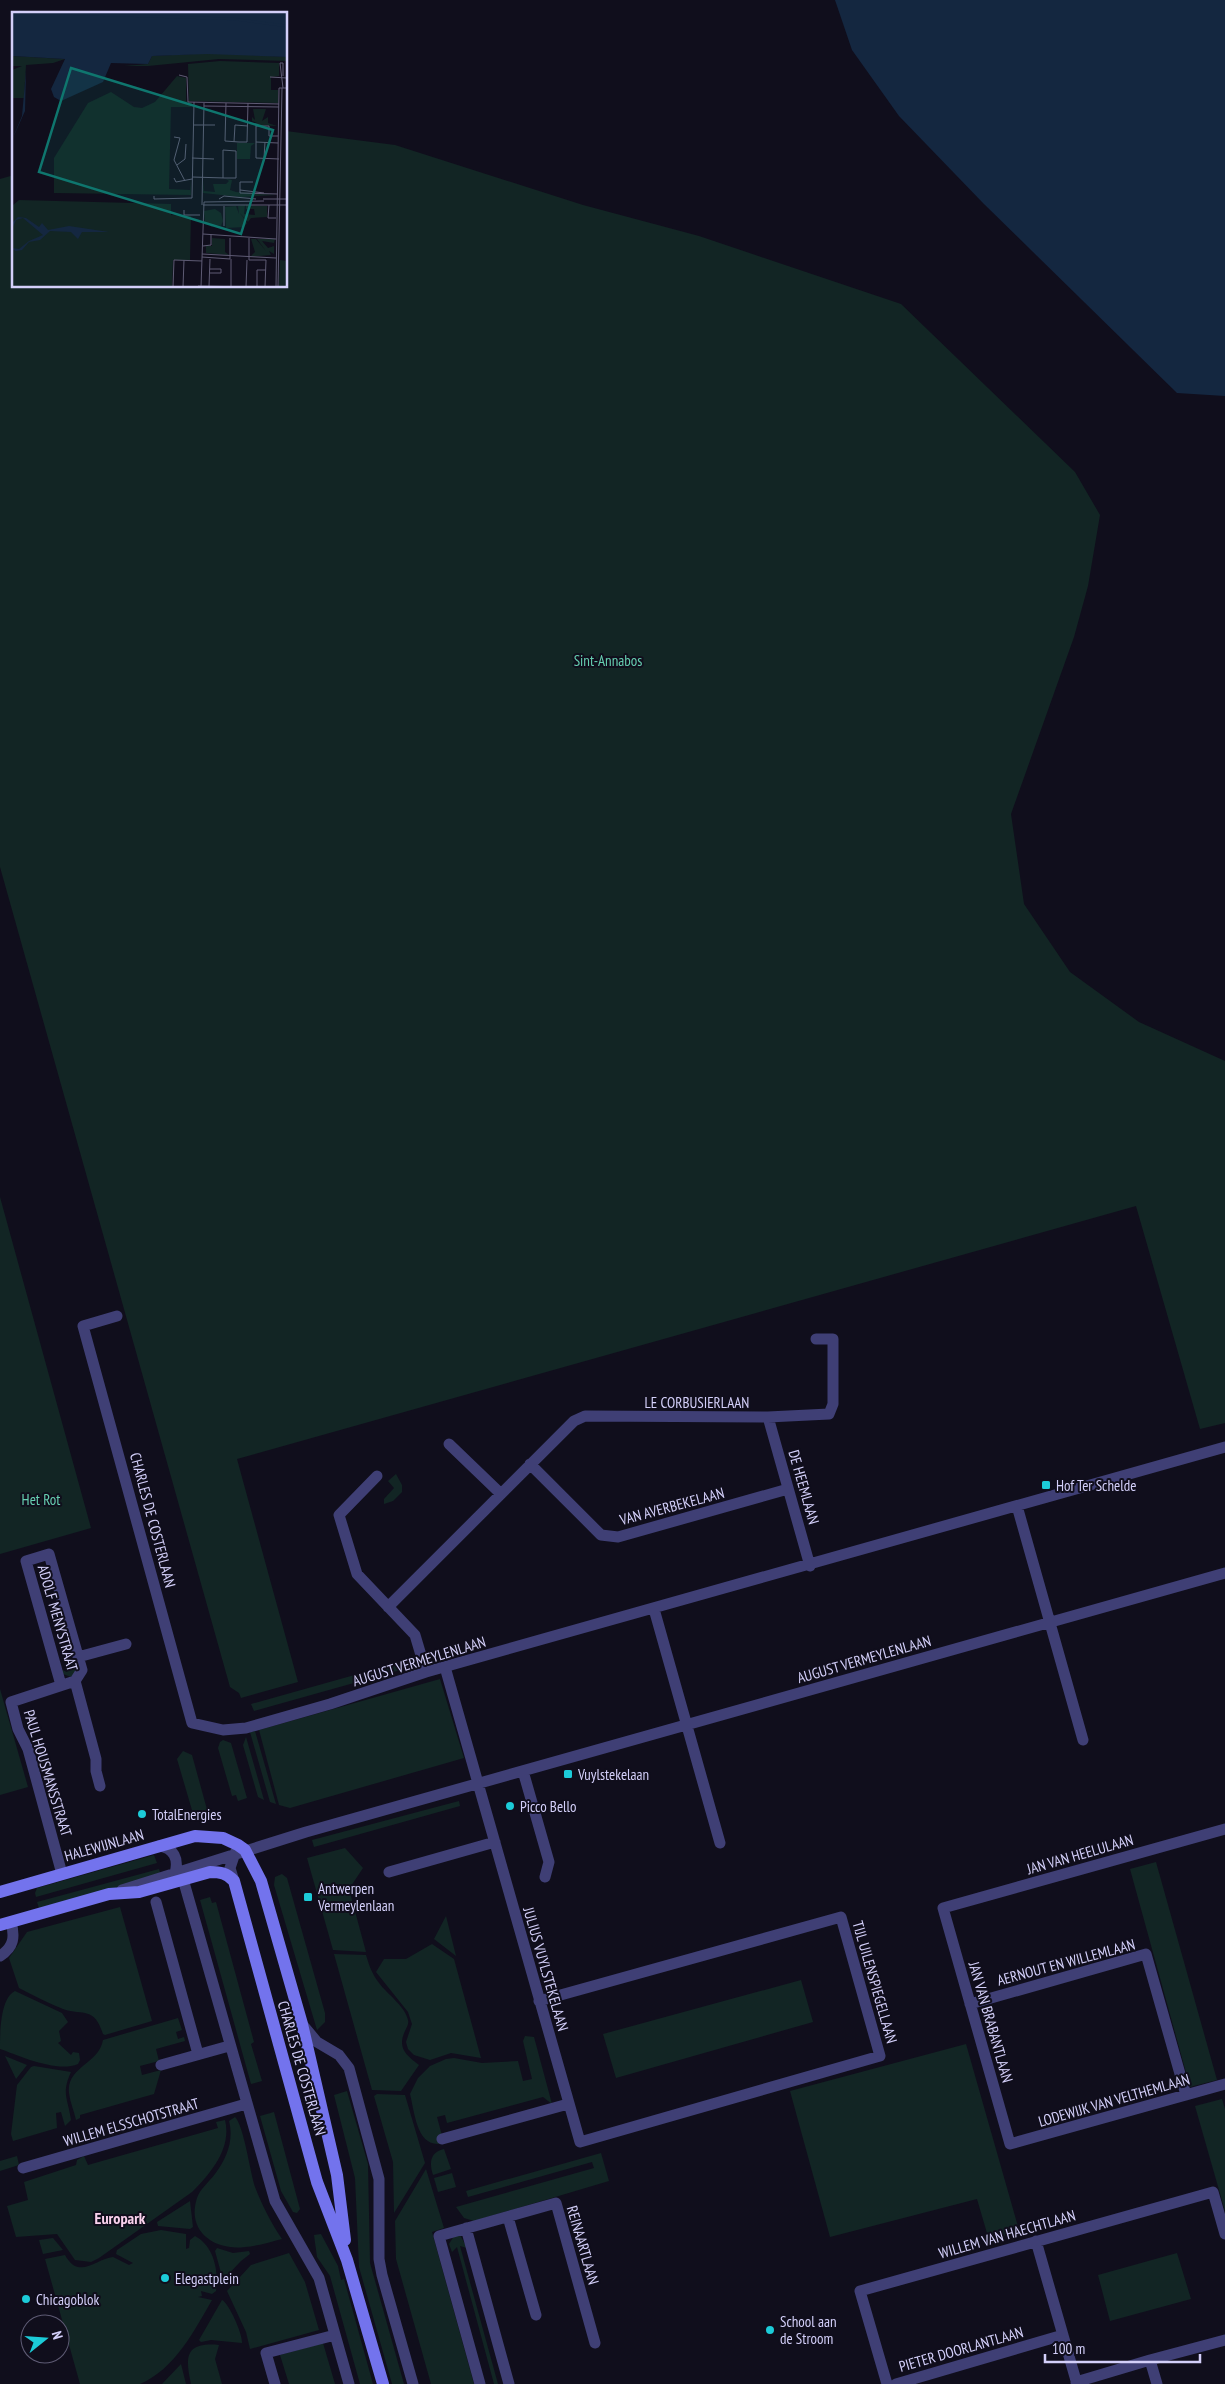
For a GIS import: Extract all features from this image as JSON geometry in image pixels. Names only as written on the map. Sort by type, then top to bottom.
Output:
[{"type":"main road","name":"HALEWIJNLAAN","points":[[0,1892],[195,1836],[223,1838],[240,1852]]},
{"type":"main road","name":"CHARLES DE COSTERLAAN","points":[[240,1852],[261,1881],[302,2024],[337,2175],[347,2260]]},
{"type":"main road","points":[[6,1924],[110,1894],[139,1892],[179,1876],[220,1872],[229,1875],[234,1881]]},
{"type":"main road","name":"CHARLES DE COSTERLAAN","points":[[234,1881],[317,2182],[347,2260],[383,2384]]},
{"type":"street","name":"CHARLES DE COSTERLAAN","points":[[117,1316],[83,1326],[192,1723]]},
{"type":"street","name":"LE CORBUSIERLAAN","points":[[388,1607],[574,1420],[585,1416],[823,1416],[832,1410],[833,1339],[816,1339]]},
{"type":"street","name":"DE HEEMLAAN","points":[[768,1417],[810,1566]]},
{"type":"street","points":[[448,1444],[501,1494]]},
{"type":"street","name":"AUGUST VERMEYLENLAAN","points":[[192,1723],[223,1730],[246,1728],[330,1704],[426,1672],[810,1566],[1225,1447]]},
{"type":"street","name":"VAN AVERBEKELAAN","points":[[530,1464],[601,1535],[618,1537],[788,1489]]},
{"type":"street","points":[[377,1476],[339,1515],[356,1574],[415,1635],[426,1672]]},
{"type":"street","points":[[1017,1506],[1083,1740]]},
{"type":"street","name":"ADOLF MENYSTRAAT","points":[[48,1554],[78,1658],[82,1670],[75,1681],[61,1685],[26,1561],[48,1554]]},
{"type":"street","name":"AUGUST VERMEYLENLAAN","points":[[240,1852],[478,1783],[1225,1573]]},
{"type":"street","points":[[654,1609],[720,1843]]},
{"type":"street","name":"ADOLF MENYSTRAAT","points":[[78,1658],[126,1644]]},
{"type":"street","name":"JULIUS VUYLSTEKELAAN","points":[[445,1667],[580,2142]]},
{"type":"street","points":[[75,1681],[96,1759],[96,1771],[100,1786]]},
{"type":"street","name":"PAUL HOUSMANSSTRAAT","points":[[61,1685],[11,1702],[18,1729],[28,1749],[62,1874]]},
{"type":"street","points":[[523,1771],[549,1862],[545,1877]]},
{"type":"street","name":"JAN VAN HEELULAAN","points":[[943,1908],[1225,1829]]},
{"type":"street","points":[[389,1872],[495,1842]]},
{"type":"street","points":[[159,1846],[166,1847],[173,1852],[275,2201],[320,2278],[349,2384]]},
{"type":"street","name":"CHARLES DE COSTERLAAN","points":[[234,1881],[230,1868],[240,1852]]},
{"type":"street","points":[[179,1876],[240,1852]]},
{"type":"street","points":[[156,1902],[198,2054]]},
{"type":"street","name":"JAN VAN BRABANTLAAN","points":[[943,1908],[1010,2144]]},
{"type":"street","name":"TIJL UILENSPIEGELLAAN","points":[[539,2001],[841,1917],[844,1926],[880,2056],[580,2142]]},
{"type":"street","points":[[0,1956],[10,1947],[14,1938],[6,1924]]},
{"type":"street","name":"AERNOUT EN WILLEMLAAN","points":[[970,2004],[1146,1954],[1186,2096]]},
{"type":"street","name":"CHARLES DE COSTERLAAN","points":[[302,2024],[317,2042],[339,2055],[349,2068],[379,2179],[379,2259],[382,2275],[413,2384]]},
{"type":"street","points":[[160,2065],[230,2046]]},
{"type":"street","name":"LODEWIJK VAN VELTHEMLAAN","points":[[1010,2144],[1225,2084]]},
{"type":"street","name":"WILLEM ELSSCHOTSTRAAT","points":[[23,2168],[246,2104]]},
{"type":"street","points":[[442,2139],[568,2104]]},
{"type":"street","name":"WILLEM VAN HAECHTLAAN","points":[[887,2384],[860,2291],[1213,2192],[1225,2234]]},
{"type":"street","name":"REINAARTLAAN","points":[[480,2384],[439,2236],[556,2203],[595,2343]]},
{"type":"street","points":[[508,2217],[536,2315]]},
{"type":"street","points":[[466,2228],[509,2384]]},
{"type":"street","points":[[1036,2241],[1076,2383],[1105,2379],[1150,2360],[1225,2340]]},
{"type":"street","points":[[275,2384],[266,2353],[335,2335]]},
{"type":"street","name":"PIETER DOORLANTLAAN","points":[[896,2384],[1063,2335]]},
{"type":"street","points":[[1150,2360],[1156,2384]]},
{"type":"green space","name":"Sint-Annabos","points":[[288,131],[395,145],[583,205],[699,236],[901,304],[1075,472],[1100,515],[1088,586],[1074,637],[1011,814],[1024,904],[1070,972],[1139,1022],[1225,1061],[1225,1423],[1200,1429],[1136,1206],[237,1459],[298,1682],[241,1698],[239,1693],[230,1687],[0,867],[0,179],[12,176],[12,288],[288,288]]},
{"type":"green space","name":"Het Rot","points":[[0,1197],[91,1528],[0,1554]]},
{"type":"green space","points":[[396,1474],[402,1485],[402,1492],[393,1501],[384,1504],[384,1499],[394,1488],[388,1481]]},
{"type":"green space","points":[[57,1632],[61,1633],[60,1637],[64,1642],[67,1662],[77,1666],[77,1671],[71,1677],[63,1674],[60,1669],[67,1672],[68,1669],[64,1659],[65,1656],[62,1655],[62,1647],[60,1646],[61,1643],[59,1642]]},
{"type":"green space","points":[[415,1658],[416,1661],[411,1667],[254,1711],[251,1704]]},
{"type":"green space","points":[[440,1679],[464,1758],[290,1808],[279,1805],[259,1730]]},
{"type":"green space","points":[[0,1689],[28,1787],[0,1795]]},
{"type":"green space","points":[[255,1731],[276,1804],[270,1802],[250,1732]]},
{"type":"green space","points":[[246,1737],[264,1800],[258,1797],[243,1745]]},
{"type":"green space","points":[[223,1740],[231,1743],[247,1798],[238,1801],[236,1795],[232,1796],[218,1748]]},
{"type":"green space","points":[[183,1751],[192,1755],[208,1813],[194,1817],[177,1759]]},
{"type":"green space","points":[[459,1801],[460,1806],[314,1847],[312,1840]]},
{"type":"green space","points":[[345,1848],[363,1868],[349,1889],[366,1952],[333,1950],[307,1858]]},
{"type":"green space","points":[[154,1855],[157,1863],[36,1897],[37,1888]]},
{"type":"green space","points":[[1156,1862],[1217,2080],[1190,2087],[1130,1869]]},
{"type":"green space","points":[[159,1869],[161,1876],[39,1908],[37,1902]]},
{"type":"green space","points":[[282,1874],[287,1878],[325,2013],[325,2022],[317,2030],[274,1885],[275,1877]]},
{"type":"green space","points":[[210,1897],[212,1903],[216,1902],[254,2042],[251,2044],[262,2081],[251,2084],[200,1900]]},
{"type":"green space","points":[[120,1907],[152,2021],[105,2035],[96,2019],[92,2016],[63,2009],[19,1988],[9,1958],[27,1932]]},
{"type":"green space","points":[[446,1916],[456,1956],[434,1939]]},
{"type":"green space","points":[[432,1944],[454,1959],[481,2058],[451,2053],[430,2060],[414,2055],[408,2049],[406,2042],[412,2024],[408,2012],[376,1972],[384,1959],[406,1959]]},
{"type":"green space","points":[[334,1954],[366,1955],[377,1980],[400,2005],[406,2015],[408,2025],[403,2037],[402,2047],[410,2058],[419,2065],[401,2091],[372,2090]]},
{"type":"green space","points":[[801,1980],[813,2022],[616,2078],[603,2034]]},
{"type":"green space","points":[[15,1991],[62,2013],[68,2022],[59,2031],[61,2041],[58,2043],[71,2055],[73,2052],[79,2053],[80,2060],[78,2064],[69,2066],[49,2065],[0,2049],[4,2008],[6,2001]]},
{"type":"green space","points":[[178,2018],[182,2030],[176,2032],[178,2039],[184,2037],[185,2041],[156,2049],[159,2061],[140,2066],[142,2075],[161,2070],[154,2094],[80,2115],[80,2118],[76,2120],[69,2093],[69,2084],[77,2071],[96,2055],[103,2040]]},
{"type":"green space","points":[[525,2036],[534,2037],[552,2104],[543,2097],[447,2123],[445,2115],[437,2117],[444,2143],[435,2144],[428,2141],[419,2129],[410,2094],[418,2078],[430,2066],[446,2059],[454,2058],[482,2063],[518,2061],[523,2081],[532,2079],[523,2041]]},
{"type":"green space","points":[[966,2044],[1018,2232],[989,2240],[977,2199],[830,2237],[790,2091]]},
{"type":"green space","points":[[5,2056],[27,2065],[16,2079]]},
{"type":"green space","points":[[31,2067],[71,2072],[66,2086],[66,2096],[71,2120],[65,2126],[61,2112],[56,2113],[57,2128],[13,2141],[11,2134],[17,2085]]},
{"type":"green space","points":[[347,2091],[368,2164],[370,2263],[404,2384],[392,2384],[359,2267],[355,2178],[334,2095]]},
{"type":"green space","points":[[377,2094],[405,2095],[425,2163],[394,2213],[393,2162],[374,2096]]},
{"type":"green space","points":[[1222,2099],[1225,2109],[1225,2211],[1195,2106]]},
{"type":"green space","points":[[274,2112],[300,2209],[297,2213],[293,2212],[281,2191],[260,2116]]},
{"type":"green space","points":[[235,2117],[244,2139],[255,2187],[267,2214],[282,2239],[250,2246],[223,2246],[206,2237],[199,2230],[195,2210],[197,2198],[213,2177],[226,2155],[231,2135],[229,2121]]},
{"type":"green space","points":[[225,2120],[226,2130],[223,2150],[213,2168],[199,2185],[192,2192],[99,2258],[91,2262],[75,2260],[57,2234],[16,2237],[7,2206],[28,2200],[24,2182],[76,2165],[77,2160],[84,2156],[88,2165],[218,2128],[216,2122]]},
{"type":"green space","points":[[444,2149],[451,2169],[433,2175],[431,2162],[433,2155],[439,2150]]},
{"type":"green space","points":[[601,2153],[609,2181],[474,2221],[464,2218],[456,2207],[594,2168],[592,2162],[468,2197],[466,2191]]},
{"type":"green space","points":[[17,2156],[19,2165],[0,2171],[0,2161]]},
{"type":"green space","points":[[426,2169],[444,2228],[432,2232],[474,2384],[431,2384],[396,2259],[395,2221]]},
{"type":"green space","points":[[452,2173],[456,2187],[438,2192],[434,2178]]},
{"type":"green space","points":[[190,2201],[193,2227],[190,2229],[158,2226],[157,2222]]},
{"type":"green space","points":[[161,2230],[186,2234],[186,2249],[189,2248],[190,2240],[195,2236],[201,2240],[207,2246],[214,2260],[217,2275],[216,2291],[212,2294],[201,2291],[202,2296],[198,2297],[212,2300],[182,2348],[163,2369],[152,2377],[140,2384],[80,2384],[70,2348],[70,2314],[60,2314],[45,2259],[65,2255],[70,2263],[82,2267],[113,2257],[129,2265],[133,2263],[116,2254],[117,2250],[141,2234]]},
{"type":"green space","points":[[321,2234],[338,2266],[341,2280],[344,2279],[373,2384],[360,2384],[330,2276],[317,2257],[314,2235]]},
{"type":"green space","points":[[460,2235],[467,2248],[460,2246],[498,2384],[494,2384],[457,2247],[452,2252],[449,2244],[454,2236]]},
{"type":"green space","points":[[53,2238],[63,2250],[43,2254],[39,2240]]},
{"type":"green space","points":[[217,2248],[233,2253],[249,2251],[250,2254],[223,2280],[215,2251]]},
{"type":"green space","points":[[289,2253],[305,2282],[319,2330],[250,2349],[246,2332],[227,2291],[251,2265]]},
{"type":"green space","points":[[1177,2253],[1191,2299],[1110,2321],[1098,2275]]},
{"type":"green space","points":[[222,2300],[235,2320],[242,2343],[211,2340],[201,2342],[199,2340]]},
{"type":"green space","points":[[323,2343],[335,2384],[289,2384],[280,2355]]},
{"type":"green space","points":[[219,2345],[215,2359],[222,2384],[191,2384],[188,2366],[190,2353],[199,2346]]},
{"type":"green space","points":[[181,2364],[186,2384],[162,2384]]},
{"type":"water","points":[[835,0],[1225,0],[1225,396],[1177,393],[983,203],[899,116],[852,50]]},
{"type":"place","name":"Hof Ter Schelde","points":[[1046,1485]]},
{"type":"place","name":"Vuylstekelaan","points":[[568,1774]]},
{"type":"place","name":"Picco Bello","points":[[510,1806]]},
{"type":"place","name":"TotalEnergies","points":[[142,1814]]},
{"type":"place","name":"Antwerpen Vermeylenlaan","points":[[308,1897]]},
{"type":"place","name":"Elegastplein","points":[[165,2278]]},
{"type":"place","name":"Chicagoblok","points":[[26,2299]]},
{"type":"place","name":"School aan de Stroom","points":[[770,2330]]},
{"type":"district","name":"Europark","points":[[120,2218]]}]
